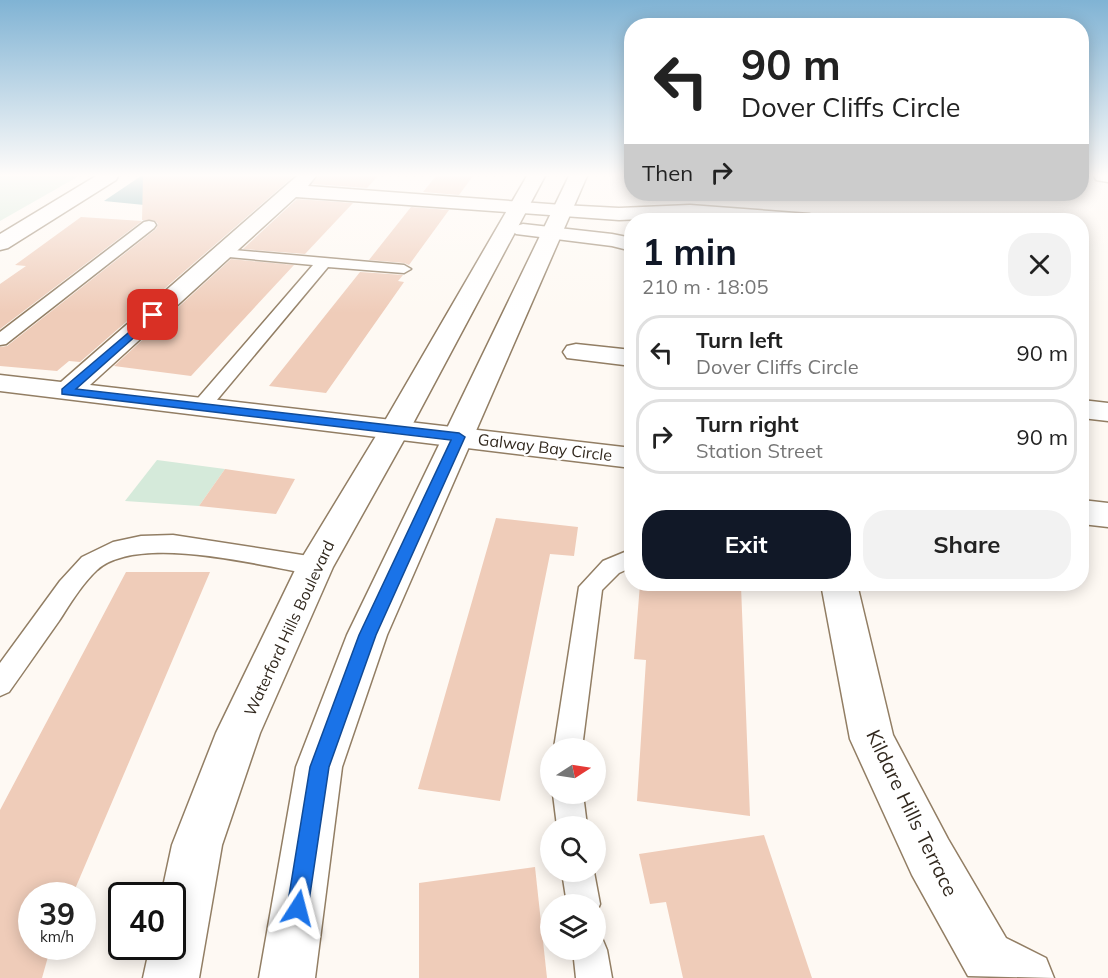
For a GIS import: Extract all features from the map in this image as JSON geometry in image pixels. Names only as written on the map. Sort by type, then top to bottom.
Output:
[{"type":"street","points":[[0,243],[35,222]]},
{"type":"street","points":[[66,392],[259,222]]},
{"type":"street","name":"Waterford Hills Boulevard","points":[[171,978],[197,845],[238,734],[315,566],[394,431],[502,222]]},
{"type":"street","points":[[537,222],[557,222],[624,243]]},
{"type":"street","points":[[287,978],[319,767],[367,635],[557,222]]},
{"type":"street","points":[[576,352],[624,357]]},
{"type":"street","name":"Galway Bay Circle","points":[[0,384],[624,457]]},
{"type":"street","points":[[1089,410],[1108,412]]},
{"type":"street","points":[[1089,513],[1108,515]]},
{"type":"street","name":"Kildare Hills Terrace","points":[[840,591],[872,740],[930,857],[987,957],[1026,978]]},
{"type":"lane","points":[[0,340],[149,225]]},
{"type":"lane","points":[[223,253],[404,269]]},
{"type":"lane","points":[[199,409],[323,263]]},
{"type":"lane","points":[[0,684],[68,588],[90,563],[113,550],[141,544],[174,543],[315,566]]},
{"type":"lane","points":[[569,738],[591,587],[611,567],[624,561]]},
{"type":"lane","points":[[591,960],[594,978]]},
{"type":"green space","points":[[157,460],[225,469],[199,506],[125,501]]},
{"type":"building","points":[[75,222],[141,222],[0,329],[0,284],[26,266],[15,265]]},
{"type":"building","points":[[156,222],[241,222],[80,362],[69,361],[57,371],[0,366],[0,347],[7,346],[156,229],[158,224]]},
{"type":"building","points":[[273,222],[335,222],[305,254],[243,249]]},
{"type":"building","points":[[399,222],[441,222],[409,265],[369,260]]},
{"type":"building","points":[[231,259],[294,265],[191,376],[114,366]]},
{"type":"building","points":[[360,272],[403,275],[398,281],[404,282],[326,393],[269,386]]},
{"type":"building","points":[[225,469],[295,479],[276,514],[199,506]]},
{"type":"building","points":[[496,518],[578,527],[574,556],[550,554],[500,801],[418,789]]},
{"type":"building","points":[[126,572],[210,572],[78,882],[18,882],[18,960],[47,960],[42,978],[0,978],[0,810]]},
{"type":"building","points":[[639,591],[741,591],[750,816],[637,801],[646,660],[634,659]]},
{"type":"building","points":[[764,835],[812,978],[683,978],[666,902],[650,904],[639,854]]},
{"type":"building","points":[[535,867],[540,913],[540,960],[545,960],[547,978],[419,978],[419,883]]},
{"type":"route","points":[[153,315],[66,392],[459,437],[367,635],[319,767],[298,908]]}]
